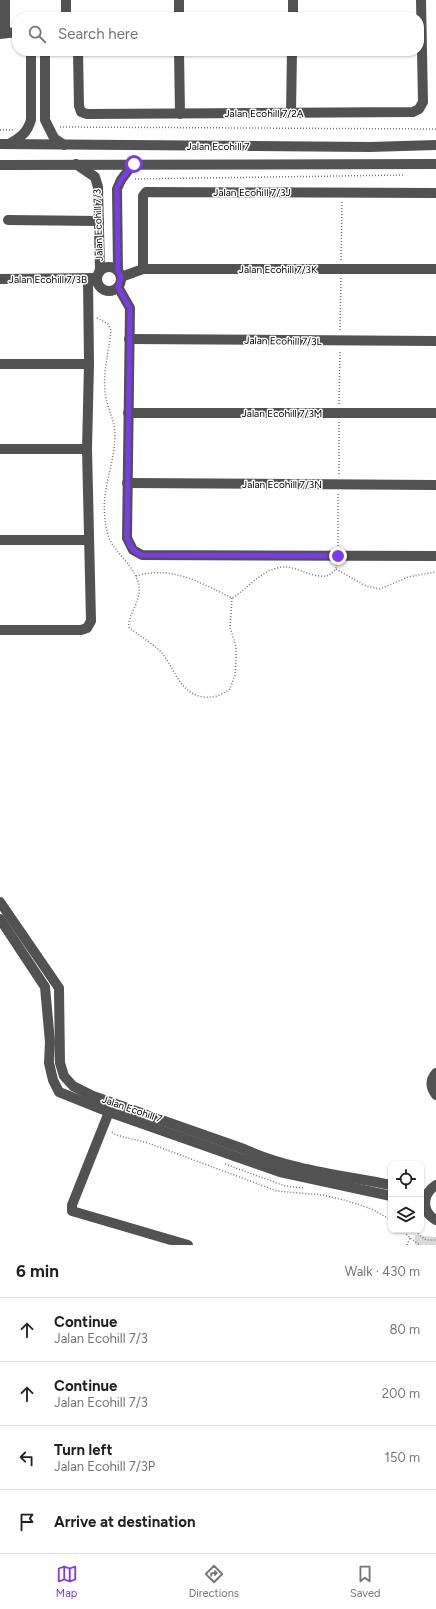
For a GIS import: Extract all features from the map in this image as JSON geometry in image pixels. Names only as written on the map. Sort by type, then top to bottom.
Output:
[{"type":"street","points":[[3,34],[5,0]]},
{"type":"street","points":[[66,0],[66,12]]},
{"type":"street","points":[[179,0],[179,12]]},
{"type":"street","points":[[293,0],[293,12]]},
{"type":"street","points":[[421,0],[421,12]]},
{"type":"street","points":[[4,144],[21,137],[28,130],[31,120],[31,56]]},
{"type":"street","points":[[45,56],[45,120],[54,138],[64,145]]},
{"type":"street","name":"Jalan Ecohill 7/2A","points":[[78,56],[81,112],[87,114],[180,114],[413,112],[419,109],[422,102],[421,56]]},
{"type":"street","points":[[179,56],[180,114]]},
{"type":"street","points":[[291,113],[292,56]]},
{"type":"street","name":"Jalan Ecohill 7","points":[[4,144],[370,147],[436,144]]},
{"type":"street","name":"Jalan Ecohill 7/3","points":[[0,630],[69,631],[87,628],[90,625],[86,449],[89,364],[88,315],[95,276],[100,221],[98,186],[95,177],[76,164]]},
{"type":"street","name":"Jalan Ecohill 7/3","points":[[120,274],[117,188],[121,180],[134,164]]},
{"type":"street","name":"Jalan Ecohill 7","points":[[0,165],[436,164]]},
{"type":"street","name":"Jalan Ecohill 7/3J","points":[[143,269],[143,196],[146,192],[436,194]]},
{"type":"street","points":[[8,220],[100,221]]},
{"type":"street","points":[[118,287],[112,291],[104,290],[99,286],[95,276],[109,267],[120,274],[118,287],[130,308],[127,538],[133,550],[142,555],[436,556]]},
{"type":"street","name":"Jalan Ecohill 7/3K","points":[[120,274],[143,269],[436,269]]},
{"type":"street","name":"Jalan Ecohill 7/3B","points":[[0,279],[95,276]]},
{"type":"street","name":"Jalan Ecohill 7/3L","points":[[129,339],[340,342],[436,341]]},
{"type":"street","points":[[0,364],[89,364]]},
{"type":"street","name":"Jalan Ecohill 7/3M","points":[[128,413],[436,413]]},
{"type":"street","points":[[0,449],[86,449]]},
{"type":"street","name":"Jalan Ecohill 7/3N","points":[[127,483],[436,485]]},
{"type":"street","points":[[0,540],[89,540]]},
{"type":"street","name":"Jalan Ecohill 7","points":[[0,902],[59,988],[60,1063],[64,1076],[73,1086],[92,1096],[264,1158],[388,1184]]},
{"type":"street","points":[[0,919],[46,987],[50,1034],[48,1063],[53,1080],[59,1092],[109,1112],[280,1172],[388,1195]]},
{"type":"street","points":[[436,1073],[432,1081],[432,1086],[436,1095]]},
{"type":"street","points":[[109,1112],[72,1205],[72,1210],[188,1245]]},
{"type":"street","points":[[424,1200],[428,1189]]},
{"type":"street","points":[[424,1205],[428,1213],[436,1220]]},
{"type":"path","points":[[48,127],[436,129]]},
{"type":"path","points":[[121,180],[412,174]]},
{"type":"path","points":[[232,598],[274,568],[291,567],[320,577],[327,577],[336,569],[339,556],[338,485],[342,193]]},
{"type":"path","points":[[88,315],[108,324],[111,330],[104,371],[105,391],[115,433],[114,447],[104,495],[106,520],[113,545],[125,559],[136,576],[139,586],[138,602],[128,622],[129,627],[160,652],[182,686],[191,694],[212,697],[224,694],[233,684],[235,675],[236,647],[230,627],[232,598]]},
{"type":"path","points":[[336,569],[366,586],[380,589],[408,577],[436,572]]},
{"type":"path","points":[[136,576],[156,573],[181,575],[193,579],[232,598]]},
{"type":"path","points":[[405,1233],[420,1245]]},
{"type":"path","points":[[416,1233],[426,1240],[436,1240]]},
{"type":"path","points":[[407,1245],[410,1238]]},
{"type":"shaded area","points":[[415,1235],[436,1237],[436,1245],[415,1245]]},
{"type":"route","points":[[134,164],[121,180],[117,188],[118,271],[121,277],[118,287],[130,308],[128,543],[136,553],[142,555],[338,556]]}]
